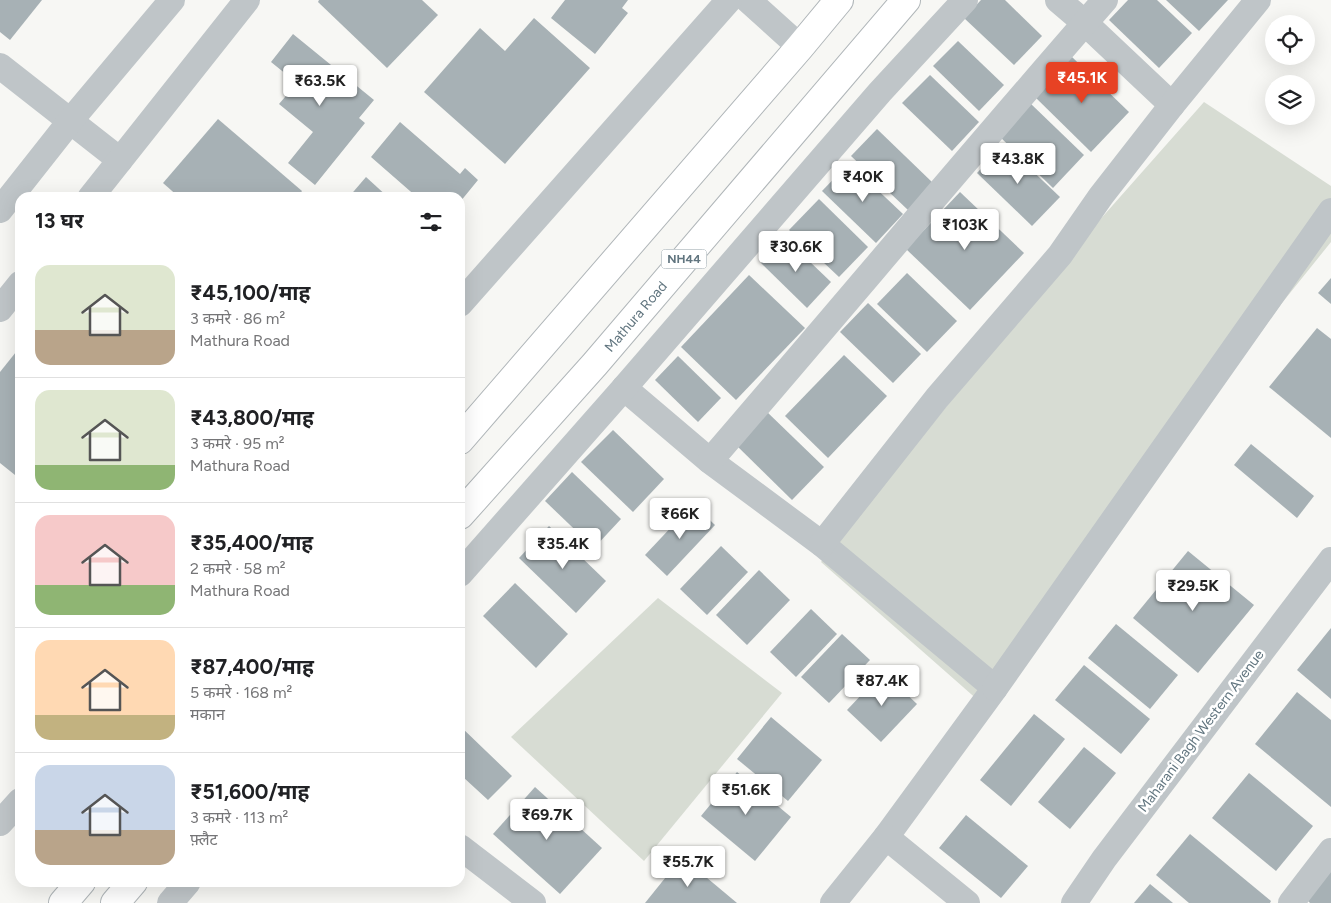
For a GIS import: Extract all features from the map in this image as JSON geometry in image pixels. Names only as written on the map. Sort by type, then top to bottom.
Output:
[{"type":"highway","points":[[465,434],[839,0]]},
{"type":"highway","name":"Mathura Road","points":[[465,509],[595,364],[906,0]]},
{"type":"highway","points":[[63,903],[77,887]]},
{"type":"highway","points":[[114,903],[128,887]]},
{"type":"street","points":[[0,210],[71,120],[172,0]]},
{"type":"street","points":[[95,192],[247,0]]},
{"type":"street","points":[[465,298],[729,0]]},
{"type":"street","points":[[748,0],[800,47]]},
{"type":"street","points":[[465,568],[880,92],[965,0]]},
{"type":"street","points":[[1058,0],[1172,105]]},
{"type":"street","points":[[710,460],[1105,0]]},
{"type":"street","points":[[822,544],[937,398],[1060,255],[1101,196],[1258,0]]},
{"type":"street","points":[[0,66],[120,160]]},
{"type":"street","points":[[832,903],[886,837],[995,688],[1331,212]]},
{"type":"street","points":[[0,309],[15,290]]},
{"type":"street","points":[[624,388],[710,460],[822,544],[995,688]]},
{"type":"street","name":"Maharani Bagh Western Avenue","points":[[1074,903],[1104,859],[1327,573]]},
{"type":"street","points":[[0,823],[15,806]]},
{"type":"street","points":[[886,837],[967,903]]},
{"type":"street","points":[[465,851],[533,903]]},
{"type":"street","points":[[1292,903],[1331,851]]},
{"type":"street","points":[[170,903],[184,887]]},
{"type":"shaded area","points":[[1204,102],[1331,186],[1331,242],[1282,303],[988,709],[821,562],[1067,257]]},
{"type":"shaded area","points":[[658,598],[782,693],[644,861],[511,737]]},
{"type":"building","points":[[0,0],[42,0],[10,40],[0,32]]},
{"type":"building","points":[[319,0],[422,0],[438,15],[387,68],[318,2]]},
{"type":"building","points":[[565,0],[628,0],[622,8],[628,13],[595,54],[551,18]]},
{"type":"building","points":[[981,0],[1005,0],[1042,36],[1014,65],[964,18]]},
{"type":"building","points":[[1128,0],[1157,0],[1192,33],[1159,68],[1109,20]]},
{"type":"building","points":[[1166,0],[1228,0],[1199,31]]},
{"type":"building","points":[[534,18],[590,68],[505,164],[424,92],[480,28],[505,51]]},
{"type":"building","points":[[293,34],[374,100],[359,118],[365,123],[315,185],[288,163],[313,132],[279,104],[297,83],[271,62]]},
{"type":"building","points":[[958,41],[1004,85],[979,111],[933,66]]},
{"type":"building","points":[[1072,57],[1129,112],[1091,152],[1034,96]]},
{"type":"building","points":[[930,75],[979,122],[952,151],[902,103]]},
{"type":"building","points":[[1030,103],[1084,155],[1053,188],[999,136]]},
{"type":"building","points":[[218,119],[302,191],[173,192],[163,183]]},
{"type":"building","points":[[400,122],[460,174],[465,168],[478,180],[465,196],[465,192],[411,192],[371,157]]},
{"type":"building","points":[[877,129],[933,183],[908,210],[851,156]]},
{"type":"building","points":[[1004,144],[1060,197],[1032,226],[977,173]]},
{"type":"building","points":[[849,163],[903,214],[876,243],[822,191]]},
{"type":"building","points":[[366,177],[382,192],[353,192]]},
{"type":"building","points":[[960,192],[1024,253],[970,310],[906,249]]},
{"type":"building","points":[[819,199],[868,247],[839,277],[789,230]]},
{"type":"building","points":[[785,238],[831,282],[807,308],[761,263]]},
{"type":"building","points":[[907,273],[957,321],[927,352],[877,304]]},
{"type":"building","points":[[749,275],[805,328],[736,400],[681,347]]},
{"type":"building","points":[[1331,278],[1331,304],[1318,293]]},
{"type":"building","points":[[868,303],[921,354],[893,383],[840,332]]},
{"type":"building","points":[[1317,328],[1331,339],[1331,438],[1269,387]]},
{"type":"building","points":[[15,353],[15,475],[0,463],[0,372]]},
{"type":"building","points":[[844,355],[887,396],[828,458],[785,416]]},
{"type":"building","points":[[678,356],[721,398],[698,422],[655,380]]},
{"type":"building","points":[[765,410],[824,467],[792,500],[734,443]]},
{"type":"building","points":[[613,430],[664,479],[633,512],[581,462]]},
{"type":"building","points":[[1251,444],[1314,496],[1297,518],[1234,465]]},
{"type":"building","points":[[572,472],[621,519],[594,548],[545,501]]},
{"type":"building","points":[[693,504],[715,525],[667,576],[645,555]]},
{"type":"building","points":[[549,526],[606,581],[576,613],[519,558]]},
{"type":"building","points":[[721,546],[748,572],[707,615],[680,589]]},
{"type":"building","points":[[1188,551],[1254,605],[1198,673],[1133,618]]},
{"type":"building","points":[[759,570],[790,600],[747,645],[716,615]]},
{"type":"building","points":[[515,583],[568,634],[536,668],[483,616]]},
{"type":"building","points":[[811,609],[837,634],[796,677],[770,652]]},
{"type":"building","points":[[1116,624],[1178,675],[1150,709],[1088,658]]},
{"type":"building","points":[[1331,628],[1331,699],[1297,670]]},
{"type":"building","points":[[842,634],[870,660],[829,703],[801,677]]},
{"type":"building","points":[[1084,665],[1150,719],[1121,754],[1055,700]]},
{"type":"building","points":[[883,672],[917,704],[881,742],[847,710]]},
{"type":"building","points":[[1297,692],[1331,720],[1331,807],[1255,744]]},
{"type":"building","points":[[1034,714],[1065,739],[1011,806],[980,780]]},
{"type":"building","points":[[771,717],[822,760],[788,801],[737,759]]},
{"type":"building","points":[[465,731],[512,776],[488,800],[465,779]]},
{"type":"building","points":[[1084,747],[1116,773],[1070,829],[1038,802]]},
{"type":"building","points":[[737,772],[791,817],[755,861],[701,816]]},
{"type":"building","points":[[1249,773],[1313,826],[1276,871],[1212,818]]},
{"type":"building","points":[[535,787],[602,848],[560,894],[493,834]]},
{"type":"building","points":[[966,815],[1028,866],[1001,898],[939,848]]},
{"type":"building","points":[[1190,834],[1271,901],[1270,903],[1189,903],[1156,875]]},
{"type":"building","points":[[682,857],[737,903],[645,903]]},
{"type":"building","points":[[1331,869],[1331,903],[1310,903],[1306,899]]},
{"type":"building","points":[[1150,884],[1173,903],[1134,903]]}]
